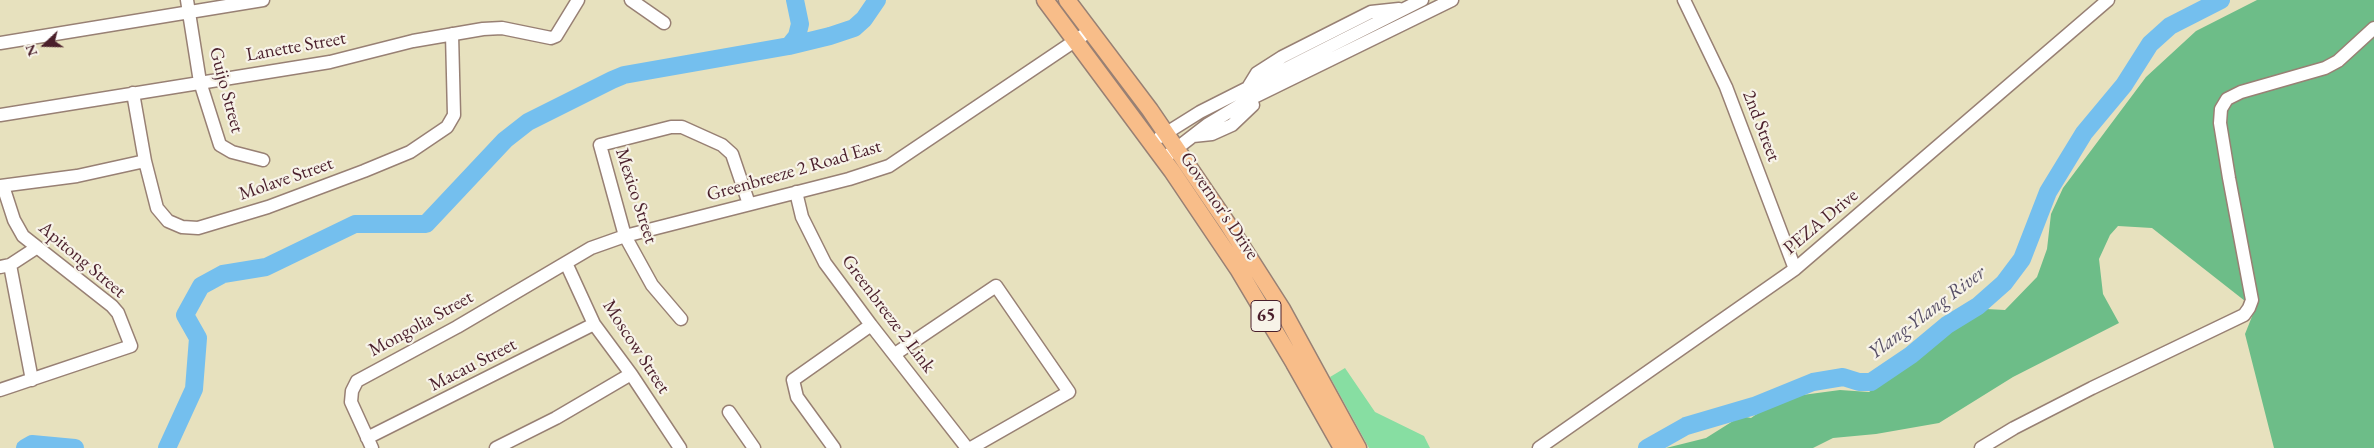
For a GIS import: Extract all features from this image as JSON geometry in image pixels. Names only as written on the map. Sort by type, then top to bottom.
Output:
[{"type":"main road","name":"Governor's Drive","points":[[1045,0],[1152,142],[1238,269],[1342,448]]},
{"type":"main road","name":"Governor's Drive","points":[[1067,0],[1180,152],[1282,309],[1358,448]]},
{"type":"main road","points":[[1166,163],[1180,152]]},
{"type":"street","points":[[0,43],[188,6],[263,0]]},
{"type":"street","name":"Lanette Street","points":[[0,116],[330,62],[413,41],[452,34],[502,28],[551,38],[556,36],[578,0]]},
{"type":"street","points":[[631,0],[664,23]]},
{"type":"street","points":[[1152,142],[1182,121],[1247,88],[1258,74],[1272,62],[1371,12],[1406,8],[1422,0]]},
{"type":"street","points":[[1180,152],[1193,136],[1212,134],[1232,125],[1255,104],[1286,89],[1291,80],[1452,0]]},
{"type":"street","name":"2nd Street","points":[[1684,0],[1726,87],[1795,269]]},
{"type":"street","name":"PEZA Drive","points":[[1539,448],[1795,269],[2108,0]]},
{"type":"street","name":"Guijo Street","points":[[188,6],[200,82],[220,145],[232,152],[263,160]]},
{"type":"street","points":[[1981,448],[2014,428],[2074,397],[2244,315],[2252,300],[2224,151],[2220,123],[2221,109],[2227,99],[2241,92],[2325,68],[2338,61],[2374,28]]},
{"type":"street","name":"Greenbreeze 2 Road East","points":[[566,263],[591,248],[625,236],[850,179],[889,166],[1091,30]]},
{"type":"street","name":"Molave Street","points":[[133,93],[145,161],[157,208],[168,221],[182,227],[198,228],[268,207],[364,171],[410,152],[447,127],[454,115],[452,34]]},
{"type":"street","name":"Mexico Street","points":[[681,319],[652,285],[625,236],[600,145],[672,127],[682,127],[722,145],[732,154],[749,204]]},
{"type":"street","points":[[2,186],[77,176],[145,161]]},
{"type":"street","name":"Apitong Street","points":[[0,390],[131,346],[118,313],[112,306],[23,236],[14,220],[2,186]]},
{"type":"street","name":"Greenbreeze 2 Link","points":[[796,192],[802,217],[826,263],[871,326],[895,354],[967,448]]},
{"type":"street","points":[[32,380],[5,266],[36,248]]},
{"type":"street","name":"Moscow Street","points":[[566,263],[594,324],[631,374],[680,448]]},
{"type":"street","name":"Mongolia Street","points":[[370,443],[351,402],[352,391],[357,381],[457,328],[566,263]]},
{"type":"street","points":[[895,354],[996,286],[1069,392],[972,448]]},
{"type":"street","name":"Macau Street","points":[[370,443],[594,324]]},
{"type":"street","points":[[834,448],[798,397],[793,380],[871,326]]},
{"type":"street","points":[[496,448],[556,418],[631,374]]},
{"type":"street","points":[[729,412],[754,448]]},
{"type":"green space","points":[[2257,0],[2374,0],[2374,448],[2274,448],[2245,334],[2253,314],[2245,301],[2152,228],[2118,226],[2110,235],[2099,259],[2103,294],[2119,323],[2013,377],[1939,423],[1876,434],[1833,438],[1813,448],[1666,448],[1706,438],[1741,416],[1751,418],[1780,398],[1840,390],[1869,392],[1916,359],[1970,317],[1986,309],[2005,310],[2037,277],[2047,249],[2051,214],[2063,188],[2146,77],[2196,31]]},
{"type":"green space","points":[[1345,368],[1375,412],[1424,436],[1430,448],[1369,448],[1330,377]]},
{"type":"waterway","points":[[789,46],[797,36],[800,24],[795,0]]},
{"type":"waterway","points":[[167,448],[194,389],[198,338],[185,315],[201,286],[223,274],[266,267],[355,224],[426,224],[505,140],[528,122],[612,80],[624,75],[789,46],[830,36],[854,28],[864,19],[877,0]]},
{"type":"waterway","name":"Ylang-Ylang River","points":[[1647,448],[1686,426],[1754,406],[1813,382],[1843,377],[1859,382],[1871,382],[1911,355],[1947,325],[1978,306],[2004,283],[2022,259],[2048,192],[2084,133],[2124,85],[2150,44],[2170,26],[2221,0]]},
{"type":"waterway","points":[[25,448],[32,444],[75,448]]}]
